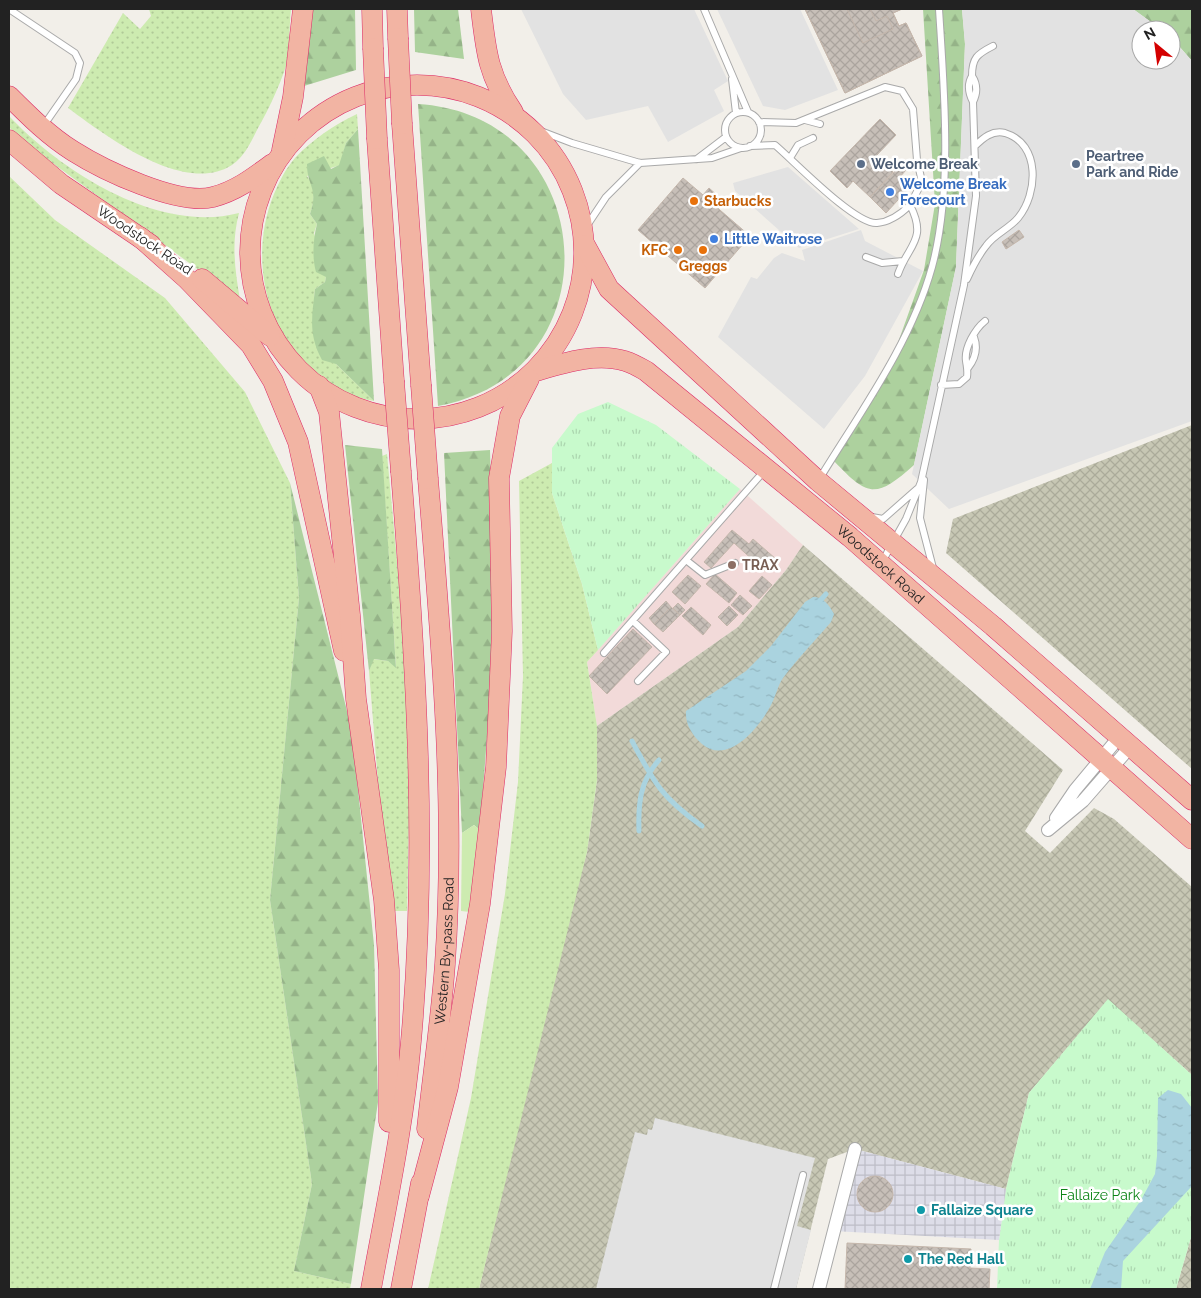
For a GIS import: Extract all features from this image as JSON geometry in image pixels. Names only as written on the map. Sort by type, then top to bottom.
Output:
[{"type":"highway","points":[[278,344],[259,304],[253,279],[250,251],[252,216],[277,157],[294,97],[303,9]]},
{"type":"highway","name":"Western By-pass Road","points":[[370,1289],[390,1187],[411,1044],[421,869],[420,768],[412,612],[377,139],[372,9]]},
{"type":"highway","name":"Western By-pass Road","points":[[397,9],[402,124],[448,746],[445,963],[419,1196],[402,1289]]},
{"type":"highway","points":[[481,9],[487,60],[499,91],[521,121]]},
{"type":"highway","points":[[9,96],[42,129],[73,151],[119,175],[174,196],[211,198],[241,187],[277,157],[305,126],[330,109],[354,97],[396,87],[425,86],[466,94],[492,103],[521,121]]},
{"type":"highway","name":"Woodstock Road","points":[[521,121],[550,148],[563,170],[575,197],[585,238],[609,290],[818,481],[993,626]]},
{"type":"highway","name":"Woodstock Road","points":[[9,140],[61,184],[200,277],[236,305],[319,386]]},
{"type":"highway","points":[[140,238],[187,279],[251,345],[274,380],[298,442],[337,625],[356,699]]},
{"type":"highway","points":[[419,1196],[448,1087],[480,904],[496,767],[502,641],[499,478],[510,416],[533,374],[555,346],[572,311],[585,238]]},
{"type":"highway","name":"Woodstock Road","points":[[533,374],[578,360],[607,358],[626,361],[646,371],[850,537],[878,569],[1038,702],[1192,839]]},
{"type":"highway","points":[[319,386],[353,408],[377,415],[413,419],[439,417],[473,409],[506,393],[533,374]]},
{"type":"highway","points":[[319,386],[328,412],[350,616],[356,699],[385,908],[389,970],[390,1187]]},
{"type":"highway","points":[[993,626],[1132,744],[1192,798]]},
{"type":"street","points":[[1107,763],[1083,801],[1048,830],[1075,790],[1107,763],[1132,744]]},
{"type":"street","points":[[819,1289],[855,1149]]},
{"type":"lane","points":[[9,9],[74,53],[80,63],[76,78],[42,129]]},
{"type":"lane","points":[[704,9],[748,112],[759,122],[761,127],[758,138],[750,146]]},
{"type":"lane","points":[[818,481],[846,440],[909,327],[932,266],[943,188],[939,9]]},
{"type":"lane","points":[[940,581],[930,561],[920,518],[925,468],[964,285],[976,196],[973,102],[969,95],[969,81],[972,76],[974,58],[993,46]]},
{"type":"lane","points":[[730,70],[736,113]]},
{"type":"lane","points":[[521,121],[572,143],[640,163],[712,158],[750,146],[775,145],[854,215],[875,223],[893,219],[910,205],[922,182],[917,160],[913,109],[902,91],[886,87],[796,123],[759,122]]},
{"type":"lane","points":[[741,148],[732,144],[726,137],[725,125],[727,120],[736,113],[748,112]]},
{"type":"lane","points":[[805,120],[820,124]]},
{"type":"lane","points":[[964,285],[987,244],[1021,214],[1028,201],[1033,183],[1031,159],[1027,150],[1013,137],[1002,132],[990,133],[975,146]]},
{"type":"lane","points":[[696,160],[726,137]]},
{"type":"lane","points":[[790,158],[798,145],[813,138]]},
{"type":"lane","points":[[912,152],[917,160]]},
{"type":"lane","points":[[585,238],[606,198],[640,163]]},
{"type":"lane","points":[[898,274],[903,261],[915,245],[918,229],[916,216],[910,205]]},
{"type":"lane","points":[[866,257],[882,263],[903,261]]},
{"type":"lane","points":[[942,385],[963,382],[967,378],[968,368],[973,362],[977,345],[974,337],[978,327],[985,321]]},
{"type":"lane","points":[[878,569],[906,519],[925,468]]},
{"type":"lane","points":[[604,653],[766,469]]},
{"type":"lane","points":[[856,512],[883,519],[918,488]]},
{"type":"lane","points":[[686,560],[705,575],[735,563]]},
{"type":"lane","points":[[892,585],[1007,685],[1038,702]]},
{"type":"lane","points":[[632,621],[666,652],[638,680]]},
{"type":"lane","points":[[993,626],[1022,641]]},
{"type":"lane","points":[[774,1289],[803,1175]]},
{"type":"shaded area","points":[[521,9],[694,9],[728,81],[714,90],[724,111],[668,142],[648,106],[586,120],[563,94]]},
{"type":"shaded area","points":[[717,9],[800,9],[838,90],[785,110],[763,106]]},
{"type":"shaded area","name":"Peartree Park and Ride","points":[[962,9],[1133,9],[1148,20],[1131,20],[1131,70],[1181,70],[1181,48],[1192,61],[1192,421],[949,509],[912,474],[956,267],[965,44]]},
{"type":"shaded area","points":[[788,167],[859,229],[799,248],[735,191],[733,183]]},
{"type":"shaded area","points":[[861,230],[865,241],[923,271],[865,376],[824,429],[718,337],[751,277],[757,279],[774,258],[782,253],[805,261],[802,250]]},
{"type":"shaded area","points":[[1192,425],[1192,769],[946,553],[953,519]]},
{"type":"shaded area","points":[[740,489],[803,545],[786,570],[738,627],[597,726],[587,662]]},
{"type":"shaded area","points":[[803,545],[1063,770],[1025,831],[1050,853],[1094,808],[1114,819],[1192,887],[1192,1075],[1108,1000],[1029,1093],[1006,1189],[855,1149],[828,1159],[796,1289],[479,1289],[565,930],[587,852],[597,780],[597,726],[738,627],[786,570]]},
{"type":"shaded area","points":[[655,1118],[815,1158],[797,1226],[811,1230],[796,1289],[596,1289],[635,1132],[647,1135],[648,1129],[652,1130]]},
{"type":"shaded area","name":"Fallaize Square","points":[[855,1149],[1006,1189],[999,1240],[833,1231]]},
{"type":"shaded area","points":[[1192,1234],[1192,1289],[1176,1289]]},
{"type":"green space","points":[[149,9],[291,9],[286,66],[277,90],[244,153],[232,165],[213,173],[191,173],[169,168],[123,146],[68,108],[123,13],[140,29],[151,16]]},
{"type":"green space","points":[[311,9],[355,9],[356,70],[304,86]]},
{"type":"green space","points":[[414,9],[458,9],[464,59],[415,52]]},
{"type":"green space","points":[[923,9],[962,9],[965,44],[956,267],[914,465],[890,484],[872,489],[856,482],[834,461],[891,362],[924,270],[935,204]]},
{"type":"green space","points":[[1133,9],[1192,9],[1192,61],[1181,48],[1181,20],[1148,20]]},
{"type":"green space","points":[[418,104],[479,119],[523,151],[552,196],[564,247],[559,299],[537,346],[497,384],[438,406]]},
{"type":"green space","points":[[357,114],[358,129],[346,143],[340,165],[307,176],[314,194],[310,214],[317,224],[314,233],[326,277],[325,282],[315,289],[314,300],[336,364],[374,401],[342,391],[314,373],[293,350],[276,322],[266,291],[262,259],[265,226],[274,194],[289,166],[316,139]]},
{"type":"green space","points":[[9,116],[56,158],[84,177],[114,193],[145,206],[177,215],[208,217],[239,213],[234,246],[240,300],[25,143],[9,127]]},
{"type":"green space","points":[[358,129],[374,401],[336,364],[322,360],[315,342],[312,325],[315,289],[325,282],[326,277],[316,272],[315,267],[314,248],[317,224],[310,214],[313,192],[307,172],[307,164],[324,156],[331,169],[339,165],[346,143]]},
{"type":"green space","points":[[9,176],[55,220],[165,298],[245,392],[290,483],[299,598],[270,900],[312,1184],[294,1271],[351,1284],[350,1289],[9,1289]]},
{"type":"green space","points":[[608,402],[656,425],[740,489],[598,650],[582,584],[552,493],[552,448],[578,414]]},
{"type":"green space","points":[[345,445],[382,449],[396,668],[388,661],[374,659],[369,671]]},
{"type":"green space","points":[[490,450],[493,562],[491,683],[480,830],[474,825],[462,833],[444,453]]},
{"type":"green space","points":[[387,454],[405,646],[410,774],[407,911],[392,911],[382,831],[369,671],[373,659],[388,661],[396,667],[382,456]]},
{"type":"green space","points":[[552,463],[552,493],[582,584],[598,650],[587,662],[597,726],[597,780],[587,852],[479,1289],[428,1289],[471,1098],[505,894],[518,782],[523,676],[519,481]]},
{"type":"green space","points":[[290,483],[352,731],[374,945],[378,1102],[351,1284],[294,1271],[312,1184],[270,900],[299,598]]},
{"type":"green space","points":[[474,825],[480,830],[470,912],[461,911],[462,833]]},
{"type":"green space","name":"Fallaize Park","points":[[1108,999],[1192,1075],[1192,1234],[1176,1289],[997,1289],[999,1240],[1006,1189],[1029,1093]]},
{"type":"water","points":[[813,597],[826,602],[834,614],[831,622],[783,678],[772,703],[761,721],[753,731],[733,747],[723,750],[712,750],[702,744],[690,729],[686,711],[746,671],[771,646],[805,602]]},
{"type":"water","points":[[1168,1090],[1181,1094],[1192,1108],[1192,1186],[1123,1261],[1121,1289],[1090,1289],[1105,1252],[1141,1200],[1155,1174],[1158,1098]]},
{"type":"building","points":[[805,9],[847,9],[863,43],[893,29],[887,16],[876,21],[870,9],[902,9],[893,13],[899,26],[906,23],[922,56],[845,93]]},
{"type":"building","points":[[805,9],[902,9],[893,13],[899,26],[906,23],[922,56],[845,93]]},
{"type":"building","name":"Welcome Break","points":[[880,119],[896,135],[876,156],[893,172],[870,197],[853,181],[847,188],[830,171]]},
{"type":"building","name":"Welcome Break Forecourt","points":[[901,165],[906,170],[899,178],[910,187],[886,213],[870,197]]},
{"type":"building","points":[[683,178],[703,195],[709,188],[719,197],[713,204],[750,236],[705,288],[638,230]]},
{"type":"building","points":[[1019,230],[1024,237],[1006,249],[1002,242]]},
{"type":"building","points":[[732,530],[749,544],[753,539],[776,559],[765,571],[734,543],[711,568],[704,562]]},
{"type":"building","points":[[715,574],[737,593],[729,603],[706,584]]},
{"type":"building","points":[[688,575],[701,586],[685,604],[672,592]]},
{"type":"building","points":[[762,576],[772,585],[759,599],[749,591]]},
{"type":"building","points":[[740,595],[752,606],[743,615],[731,605]]},
{"type":"building","points":[[666,601],[671,607],[654,624],[649,618]]},
{"type":"building","points":[[678,603],[685,610],[680,615],[673,608]]},
{"type":"building","points":[[729,606],[738,615],[727,626],[718,617]]},
{"type":"building","points":[[671,607],[680,615],[663,632],[654,624]]},
{"type":"building","points":[[691,607],[711,625],[703,635],[682,616]]},
{"type":"building","points":[[633,629],[652,647],[607,694],[589,676]]},
{"type":"building","points":[[875,1176],[882,1177],[888,1181],[892,1187],[892,1201],[888,1207],[882,1211],[875,1212],[868,1211],[862,1207],[858,1201],[857,1194],[858,1187],[862,1181],[868,1177]]},
{"type":"building","name":"The Red Hall","points":[[847,1243],[971,1249],[970,1268],[990,1269],[989,1289],[845,1289]]},
{"type":"waterway","points":[[818,603],[826,594]]},
{"type":"waterway","points":[[632,741],[661,789],[678,807],[702,826]]},
{"type":"waterway","points":[[639,831],[641,793],[648,776],[659,760]]},
{"type":"place","name":"Welcome Break","points":[[861,164]]},
{"type":"place","name":"Peartree Park and Ride","points":[[1076,164]]},
{"type":"place","name":"Welcome Break Forecourt","points":[[890,192]]},
{"type":"place","name":"Starbucks","points":[[694,201]]},
{"type":"place","name":"Little Waitrose","points":[[714,239]]},
{"type":"place","name":"KFC","points":[[678,250]]},
{"type":"place","name":"Greggs","points":[[703,250]]},
{"type":"place","name":"TRAX","points":[[732,565]]},
{"type":"place","name":"Fallaize Square","points":[[921,1210]]},
{"type":"place","name":"The Red Hall","points":[[908,1259]]}]
